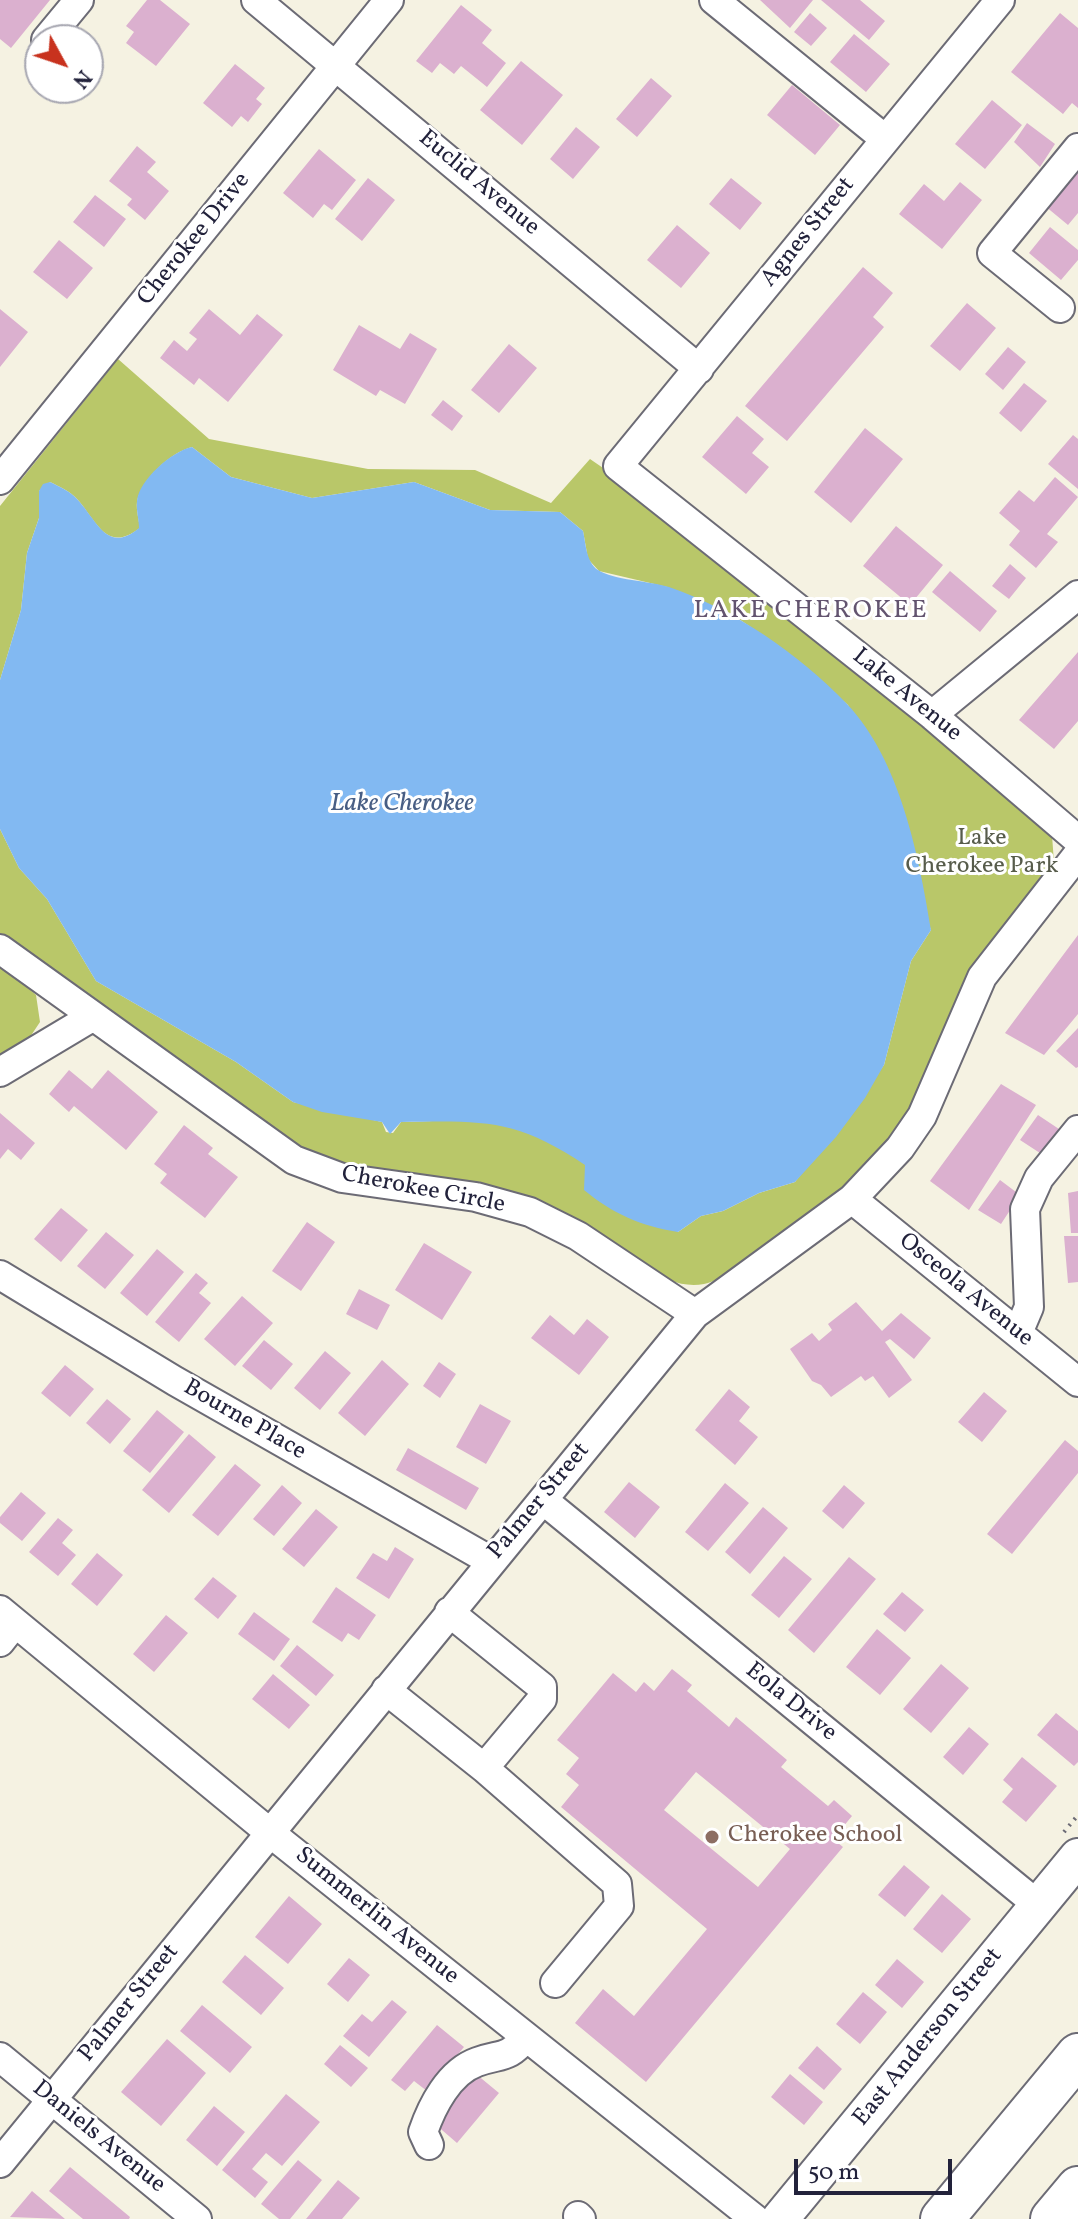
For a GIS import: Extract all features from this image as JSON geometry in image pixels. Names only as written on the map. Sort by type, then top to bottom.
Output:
[{"type":"highway","points":[[942,2219],[1078,2055]]},
{"type":"highway","points":[[1052,2219],[1078,2188]]},
{"type":"main road","name":"East Anderson Street","points":[[780,2219],[1078,1857]]},
{"type":"street","points":[[59,24],[79,0]]},
{"type":"street","name":"Euclid Avenue","points":[[256,0],[699,369]]},
{"type":"street","name":"Cherokee Drive","points":[[0,480],[389,0]]},
{"type":"street","points":[[714,0],[885,139]]},
{"type":"street","name":"Agnes Street","points":[[618,466],[1000,0]]},
{"type":"street","points":[[1060,308],[992,253],[1078,148]]},
{"type":"street","name":"Lake Avenue","points":[[618,466],[932,715],[1078,840]]},
{"type":"street","points":[[932,715],[1078,595]]},
{"type":"street","name":"Palmer Street","points":[[0,2163],[695,1314],[852,1199],[900,1148],[922,1116],[982,977],[1078,854]]},
{"type":"street","name":"Cherokee Circle","points":[[0,949],[294,1160],[342,1178],[476,1197],[530,1212],[578,1236],[695,1314]]},
{"type":"street","points":[[0,1072],[92,1017]]},
{"type":"street","points":[[1018,1333],[1029,1307],[1025,1209],[1039,1178],[1078,1130]]},
{"type":"street","name":"Osceola Avenue","points":[[852,1199],[1078,1382]]},
{"type":"street","name":"Bourne Place","points":[[0,1275],[175,1381],[491,1561]]},
{"type":"street","name":"Eola Drive","points":[[543,1500],[1038,1905]]},
{"type":"street","points":[[449,1612],[542,1687],[542,1699],[484,1768]]},
{"type":"street","name":"Summerlin Avenue","points":[[5,1625],[755,2219]]},
{"type":"street","points":[[386,1690],[484,1768],[617,1884],[619,1906],[555,1983]]},
{"type":"street","points":[[429,2145],[423,2132],[428,2116],[456,2076],[473,2063],[508,2055],[526,2037]]},
{"type":"street","name":"Daniels Avenue","points":[[0,2057],[197,2219]]},
{"type":"green space","name":"Lake Cherokee Park","points":[[118,359],[209,439],[368,469],[475,470],[551,503],[590,459],[638,492],[898,702],[1052,835],[1054,863],[995,936],[969,975],[948,1017],[920,1099],[906,1124],[842,1189],[780,1240],[724,1276],[704,1284],[681,1284],[382,1173],[312,1158],[0,933],[0,829],[19,868],[47,899],[96,981],[236,1062],[293,1102],[382,1122],[386,1132],[393,1133],[401,1122],[477,1120],[514,1126],[540,1136],[589,1164],[678,1232],[701,1216],[723,1211],[759,1193],[795,1182],[884,1065],[911,961],[931,930],[848,705],[780,647],[730,613],[667,587],[599,571],[588,559],[583,531],[560,512],[490,510],[414,482],[312,498],[231,477],[192,447],[175,455],[151,476],[137,502],[140,528],[119,538],[103,532],[74,496],[50,482],[39,491],[39,518],[27,553],[21,610],[0,680],[0,506]]},
{"type":"green space","points":[[0,963],[36,995],[40,1022],[28,1040],[0,1057]]},
{"type":"water","name":"Lake Cherokee","points":[[192,447],[231,477],[312,498],[414,482],[490,510],[560,512],[583,531],[589,558],[598,570],[669,587],[718,608],[787,651],[847,704],[881,753],[894,781],[913,841],[931,930],[911,961],[884,1065],[865,1098],[836,1137],[795,1182],[759,1193],[723,1211],[701,1216],[678,1232],[652,1226],[628,1218],[584,1190],[585,1165],[538,1138],[498,1126],[454,1122],[401,1122],[390,1134],[382,1122],[322,1112],[293,1102],[236,1062],[96,981],[47,899],[19,868],[0,829],[0,680],[21,610],[27,553],[39,518],[39,491],[43,484],[50,482],[71,494],[104,532],[119,538],[139,528],[137,501],[150,476],[175,454]]},
{"type":"building","points":[[0,0],[50,0],[30,24],[24,24],[24,32],[11,48],[0,39]]},
{"type":"building","points":[[147,0],[160,0],[190,24],[156,66],[126,43],[134,32],[126,26]]},
{"type":"building","points":[[760,0],[813,0],[790,28]]},
{"type":"building","points":[[821,0],[860,0],[885,21],[869,40]]},
{"type":"building","points":[[461,5],[492,30],[482,43],[506,63],[487,87],[461,66],[454,74],[440,63],[432,73],[416,61]]},
{"type":"building","points":[[810,13],[827,28],[811,46],[794,32]]},
{"type":"building","points":[[1060,13],[1078,28],[1078,108],[1072,103],[1063,114],[1011,72]]},
{"type":"building","points":[[854,34],[890,64],[866,92],[830,62]]},
{"type":"building","points":[[521,61],[563,95],[522,145],[480,110]]},
{"type":"building","points":[[235,64],[265,88],[256,99],[262,104],[248,122],[241,116],[232,127],[203,103]]},
{"type":"building","points":[[651,78],[672,96],[637,137],[616,119]]},
{"type":"building","points":[[792,85],[840,125],[815,155],[767,115]]},
{"type":"building","points":[[992,100],[1022,125],[985,169],[955,144]]},
{"type":"building","points":[[1027,123],[1055,144],[1040,167],[1014,142]]},
{"type":"building","points":[[576,127],[600,147],[573,179],[550,159]]},
{"type":"building","points":[[137,146],[156,162],[147,172],[169,191],[145,220],[127,205],[132,199],[109,181]]},
{"type":"building","points":[[319,149],[356,180],[332,210],[324,204],[313,218],[283,193]]},
{"type":"building","points":[[1074,171],[1078,174],[1078,213],[1068,225],[1045,206]]},
{"type":"building","points":[[368,178],[395,200],[362,241],[335,219]]},
{"type":"building","points":[[731,178],[762,203],[740,230],[709,204]]},
{"type":"building","points":[[960,182],[982,200],[942,249],[899,214],[924,184],[944,201]]},
{"type":"building","points":[[95,195],[126,219],[104,247],[73,222]]},
{"type":"building","points":[[677,225],[710,253],[681,288],[647,260]]},
{"type":"building","points":[[1050,227],[1078,250],[1078,260],[1061,280],[1029,253]]},
{"type":"building","points":[[59,240],[93,268],[67,299],[33,272]]},
{"type":"building","points":[[863,267],[893,293],[873,317],[884,327],[787,441],[745,406]]},
{"type":"building","points":[[967,303],[996,328],[960,371],[930,346]]},
{"type":"building","points":[[0,309],[28,332],[0,367]]},
{"type":"building","points":[[209,309],[240,335],[257,314],[283,335],[228,402],[199,378],[194,385],[160,358],[174,340],[187,351],[197,339],[189,333]]},
{"type":"building","points":[[359,325],[400,349],[410,333],[437,349],[405,404],[380,390],[376,396],[333,370]]},
{"type":"building","points":[[509,344],[537,368],[499,413],[471,390]]},
{"type":"building","points":[[1008,347],[1026,362],[1003,390],[985,374]]},
{"type":"building","points":[[1024,383],[1047,401],[1021,432],[999,413]]},
{"type":"building","points":[[443,400],[463,416],[452,431],[431,415]]},
{"type":"building","points":[[737,416],[764,439],[752,453],[769,467],[746,494],[702,457]]},
{"type":"building","points":[[865,428],[903,459],[851,523],[814,492]]},
{"type":"building","points":[[1073,435],[1078,439],[1078,489],[1048,464]]},
{"type":"building","points":[[1055,477],[1078,497],[1047,534],[1058,542],[1036,568],[1009,545],[1020,531],[999,513],[1019,490],[1034,502]]},
{"type":"building","points":[[896,526],[943,565],[910,605],[863,566]]},
{"type":"building","points":[[1010,564],[1026,578],[1009,599],[992,586]]},
{"type":"building","points":[[950,571],[997,611],[980,632],[932,592]]},
{"type":"building","points":[[1078,652],[1078,721],[1054,749],[1019,720]]},
{"type":"building","points":[[1078,935],[1078,1014],[1044,1055],[1005,1033]]},
{"type":"building","points":[[1078,1028],[1078,1067],[1076,1068],[1056,1051]]},
{"type":"building","points":[[69,1070],[92,1089],[108,1070],[158,1112],[126,1150],[74,1106],[69,1112],[49,1094]]},
{"type":"building","points":[[1001,1084],[1036,1105],[969,1210],[930,1181]]},
{"type":"building","points":[[0,1113],[35,1143],[21,1160],[8,1149],[0,1159]]},
{"type":"building","points":[[1038,1115],[1059,1129],[1043,1155],[1020,1140]]},
{"type":"building","points":[[184,1125],[213,1148],[208,1154],[238,1177],[205,1218],[160,1183],[167,1174],[154,1164]]},
{"type":"building","points":[[1000,1180],[1020,1195],[1001,1224],[978,1210]]},
{"type":"building","points":[[1078,1191],[1078,1233],[1071,1233],[1068,1193]]},
{"type":"building","points":[[61,1208],[88,1230],[61,1262],[34,1239]]},
{"type":"building","points":[[307,1222],[335,1242],[301,1291],[272,1271]]},
{"type":"building","points":[[106,1232],[134,1255],[105,1289],[77,1266]]},
{"type":"building","points":[[1064,1236],[1078,1236],[1078,1282],[1068,1283]]},
{"type":"building","points":[[424,1243],[472,1272],[442,1320],[395,1290]]},
{"type":"building","points":[[157,1249],[184,1272],[147,1316],[120,1293]]},
{"type":"building","points":[[196,1273],[208,1283],[199,1293],[211,1303],[179,1342],[155,1322]]},
{"type":"building","points":[[359,1289],[390,1305],[377,1330],[346,1314]]},
{"type":"building","points":[[242,1296],[273,1323],[235,1366],[204,1339]]},
{"type":"building","points":[[856,1302],[882,1331],[901,1313],[931,1338],[914,1359],[890,1339],[885,1342],[912,1380],[889,1398],[873,1376],[865,1381],[861,1376],[831,1397],[821,1385],[812,1381],[790,1349],[812,1333],[819,1341],[832,1330],[828,1324]]},
{"type":"building","points":[[550,1315],[574,1335],[587,1319],[609,1337],[579,1375],[531,1338]]},
{"type":"building","points":[[264,1340],[293,1364],[271,1390],[242,1366]]},
{"type":"building","points":[[325,1351],[351,1373],[320,1410],[294,1388]]},
{"type":"building","points":[[382,1360],[409,1384],[365,1436],[338,1413]]},
{"type":"building","points":[[439,1362],[456,1374],[440,1398],[423,1386]]},
{"type":"building","points":[[65,1365],[94,1389],[70,1417],[41,1393]]},
{"type":"building","points":[[729,1389],[750,1407],[739,1421],[758,1437],[735,1465],[695,1430]]},
{"type":"building","points":[[984,1392],[1007,1411],[982,1442],[958,1422]]},
{"type":"building","points":[[107,1399],[131,1419],[110,1444],[86,1423]]},
{"type":"building","points":[[480,1404],[511,1421],[486,1464],[456,1447]]},
{"type":"building","points":[[157,1410],[184,1432],[150,1473],[123,1451]]},
{"type":"building","points":[[189,1434],[216,1457],[169,1513],[142,1490]]},
{"type":"building","points":[[1065,1440],[1078,1451],[1078,1473],[1012,1554],[987,1534]]},
{"type":"building","points":[[408,1448],[479,1488],[466,1510],[396,1470]]},
{"type":"building","points":[[235,1464],[261,1485],[218,1536],[192,1515]]},
{"type":"building","points":[[629,1482],[660,1507],[635,1538],[604,1512]]},
{"type":"building","points":[[725,1483],[749,1503],[708,1551],[685,1532]]},
{"type":"building","points":[[282,1485],[302,1503],[274,1536],[253,1519]]},
{"type":"building","points":[[844,1485],[865,1503],[843,1529],[822,1511]]},
{"type":"building","points":[[21,1492],[46,1513],[22,1541],[0,1523],[0,1517]]},
{"type":"building","points":[[763,1507],[788,1528],[750,1574],[725,1552]]},
{"type":"building","points":[[316,1509],[338,1527],[304,1567],[282,1549]]},
{"type":"building","points":[[58,1518],[73,1530],[62,1543],[76,1555],[58,1576],[29,1552]]},
{"type":"building","points":[[395,1547],[414,1559],[389,1599],[356,1578],[373,1553],[387,1561]]},
{"type":"building","points":[[97,1553],[123,1575],[97,1606],[71,1584]]},
{"type":"building","points":[[784,1556],[812,1579],[779,1618],[751,1595]]},
{"type":"building","points":[[849,1557],[876,1579],[814,1653],[788,1630]]},
{"type":"building","points":[[213,1577],[237,1596],[218,1619],[194,1599]]},
{"type":"building","points":[[336,1587],[376,1615],[359,1640],[348,1633],[342,1642],[312,1622]]},
{"type":"building","points":[[902,1592],[924,1610],[905,1632],[883,1614]]},
{"type":"building","points":[[254,1612],[290,1639],[274,1661],[238,1634]]},
{"type":"building","points":[[166,1615],[188,1633],[154,1672],[133,1654]]},
{"type":"building","points":[[877,1629],[911,1658],[880,1695],[846,1667]]},
{"type":"building","points":[[297,1645],[334,1675],[316,1696],[280,1666]]},
{"type":"building","points":[[941,1664],[969,1688],[931,1733],[903,1709]]},
{"type":"building","points":[[672,1669],[692,1685],[687,1691],[729,1727],[736,1717],[787,1760],[781,1767],[828,1806],[834,1800],[852,1816],[833,1839],[843,1847],[646,2082],[575,2023],[603,1989],[634,2016],[707,1929],[561,1807],[579,1785],[566,1774],[579,1758],[557,1740],[613,1673],[636,1692],[644,1682],[654,1691]],"holes":[[[696,1772],[790,1849],[758,1887],[664,1810]]]},
{"type":"building","points":[[273,1674],[310,1705],[289,1729],[252,1699]]},
{"type":"building","points":[[1056,1713],[1078,1731],[1078,1762],[1074,1766],[1037,1735]]},
{"type":"building","points":[[969,1727],[989,1744],[963,1775],[943,1757]]},
{"type":"building","points":[[1022,1757],[1057,1786],[1026,1822],[1002,1802],[1013,1789],[1003,1780]]},
{"type":"building","points":[[904,1865],[930,1887],[905,1917],[878,1895]]},
{"type":"building","points":[[942,1894],[971,1919],[942,1953],[913,1929]]},
{"type":"building","points":[[289,1896],[322,1924],[288,1964],[255,1937]]},
{"type":"building","points":[[245,1955],[284,1988],[261,2015],[222,1982]]},
{"type":"building","points":[[349,1958],[370,1975],[348,2002],[327,1984]]},
{"type":"building","points":[[897,1959],[924,1982],[902,2008],[875,1985]]},
{"type":"building","points":[[863,1992],[887,2012],[860,2044],[836,2024]]},
{"type":"building","points":[[392,2000],[407,2012],[369,2057],[343,2036],[362,2014],[372,2022]]},
{"type":"building","points":[[202,2005],[252,2047],[230,2073],[180,2031]]},
{"type":"building","points":[[437,2025],[464,2047],[427,2091],[414,2081],[405,2091],[391,2080]]},
{"type":"building","points":[[167,2039],[206,2073],[161,2126],[121,2092]]},
{"type":"building","points":[[340,2045],[368,2068],[351,2087],[324,2064]]},
{"type":"building","points":[[817,2046],[842,2069],[824,2090],[798,2068]]},
{"type":"building","points":[[476,2074],[499,2093],[457,2143],[435,2124]]},
{"type":"building","points":[[790,2074],[823,2102],[804,2125],[771,2097]]},
{"type":"building","points":[[286,2094],[320,2122],[282,2166],[266,2153],[252,2169],[268,2182],[255,2198],[222,2170]]},
{"type":"building","points":[[214,2106],[245,2132],[217,2166],[186,2140]]},
{"type":"building","points":[[298,2160],[322,2180],[290,2219],[279,2219],[261,2204]]},
{"type":"building","points":[[70,2167],[129,2219],[83,2219],[49,2191]]},
{"type":"building","points":[[338,2180],[360,2198],[342,2219],[306,2219]]},
{"type":"building","points":[[32,2191],[65,2219],[10,2217]]},
{"type":"place","name":"Cherokee School","points":[[712,1837]]},
{"type":"district","name":"LAKE CHEROKEE","points":[[811,612]]}]
